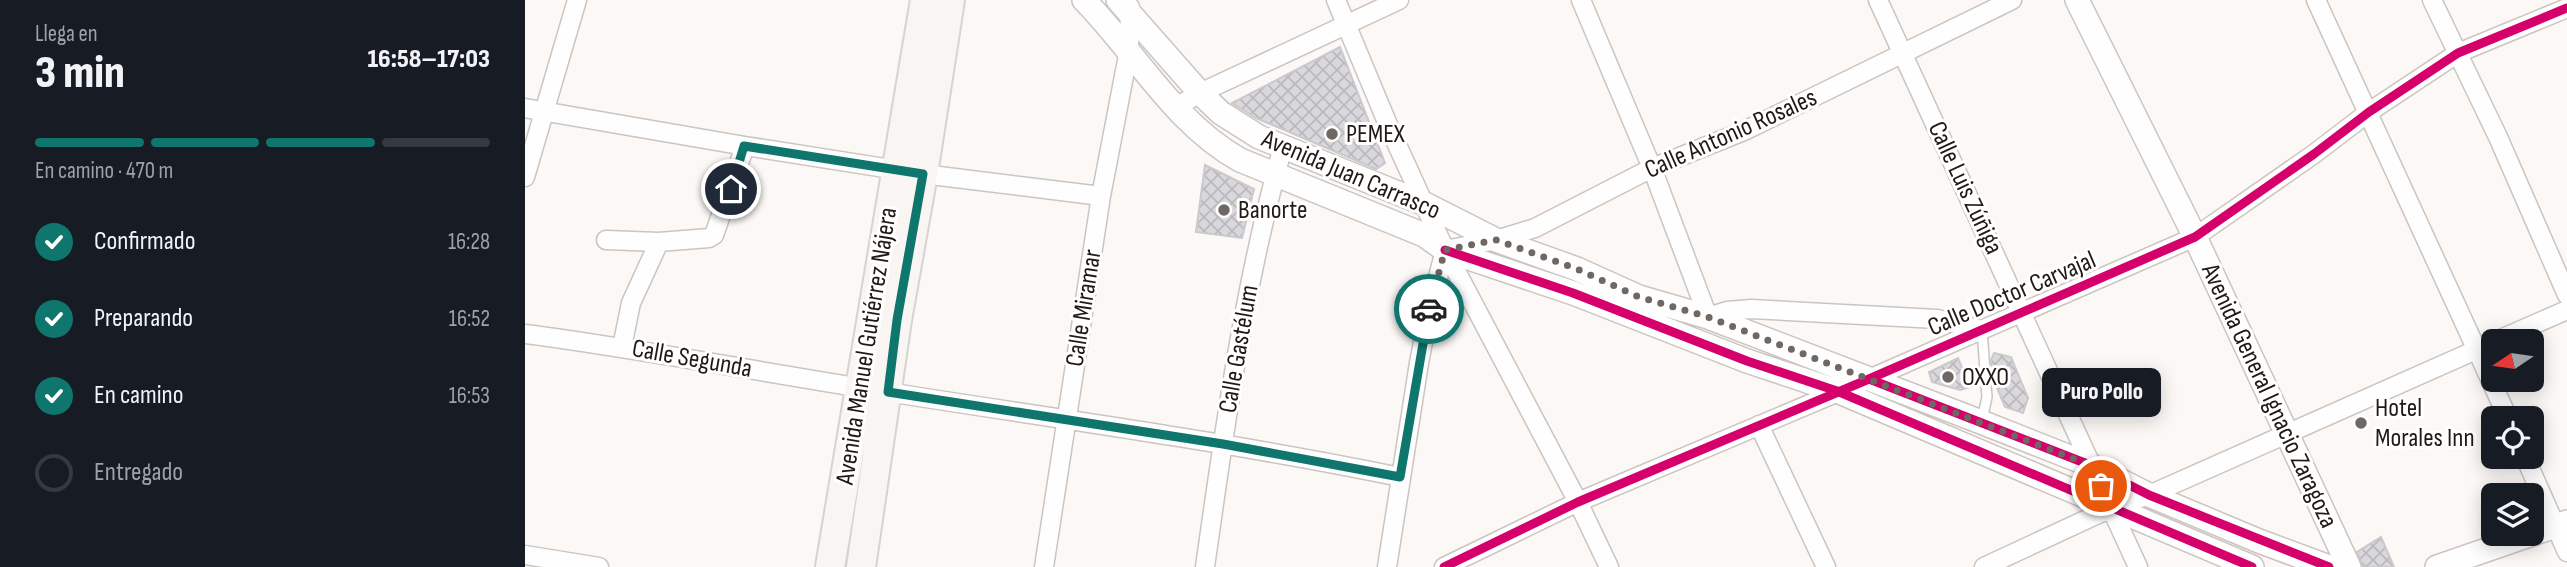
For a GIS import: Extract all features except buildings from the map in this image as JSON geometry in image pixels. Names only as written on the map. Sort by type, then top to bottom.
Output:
[{"type":"main road","name":"Avenida Manuel Gutiérrez Nájera","points":[[861,567],[897,320],[925,0]]},
{"type":"main road","name":"Avenida Manuel Gutiérrez Nájera","points":[[830,567],[859,388],[950,0]]},
{"type":"street","points":[[525,177],[577,0]]},
{"type":"street","name":"Avenida Juan Carrasco","points":[[1084,0],[1194,127],[1223,150],[1424,234],[1445,250],[1573,293],[1747,361],[1837,391],[2251,566]]},
{"type":"street","points":[[1336,0],[1389,127],[1445,250],[1578,502],[1609,567]]},
{"type":"street","points":[[1176,107],[1200,93],[1399,0]]},
{"type":"street","points":[[1581,0],[1652,168],[1708,317],[1699,341]]},
{"type":"street","name":"Calle Luis Zúñiga","points":[[1878,0],[2138,567]]},
{"type":"street","name":"Calle Antonio Rosales","points":[[1445,250],[1496,240],[1535,228],[1652,168],[1744,131],[2012,0]]},
{"type":"street","name":"Avenida General Ignacio Zaragoza","points":[[2077,0],[2195,237],[2349,567]]},
{"type":"street","points":[[2316,0],[2369,112],[2481,329]]},
{"type":"street","points":[[2432,0],[2498,137],[2567,295]]},
{"type":"street","name":"Avenida Juan Carrasco","points":[[1127,4],[1200,93],[1238,125],[1283,147],[1425,204],[1496,240],[1577,269],[1639,297],[1708,317],[1981,422],[2090,465],[2149,495],[2259,541],[2329,567]]},
{"type":"street","name":"Calle Miramar","points":[[1044,567],[1101,196],[1129,50],[1127,4]]},
{"type":"street","name":"Calle Doctor Carvajal","points":[[1444,567],[1578,502],[2195,237],[2369,112],[2458,53],[2567,8]]},
{"type":"street","points":[[525,108],[744,146],[1101,196]]},
{"type":"street","points":[[606,240],[659,242],[709,238],[714,235],[744,146]]},
{"type":"street","name":"Calle Gastélum","points":[[1205,567],[1223,444],[1258,247],[1283,147]]},
{"type":"street","points":[[622,347],[631,303],[659,242]]},
{"type":"street","points":[[1387,567],[1428,316],[1445,250]]},
{"type":"street","points":[[1708,317],[1727,311],[1751,309],[1937,319],[1982,330]]},
{"type":"street","points":[[2523,329],[2567,310]]},
{"type":"street","name":"Calle Segunda","points":[[525,334],[622,347],[888,392]]},
{"type":"street","points":[[1984,567],[2111,508],[2149,495],[2481,348]]},
{"type":"street","points":[[888,392],[1223,444],[1400,477]]},
{"type":"street","points":[[1971,448],[1981,422]]},
{"type":"street","points":[[1759,425],[1826,567]]},
{"type":"street","points":[[2532,469],[2562,524],[2567,552]]},
{"type":"street","points":[[2437,567],[2562,524]]},
{"type":"street","points":[[2251,566],[2259,541]]},
{"type":"street","points":[[525,555],[599,567]]},
{"type":"lane","points":[[1981,422],[1987,397],[1982,330]]},
{"type":"cycle path","points":[[1444,567],[1578,502],[2195,237],[2369,112],[2458,53],[2567,8]]},
{"type":"cycle path","points":[[1445,250],[1573,293],[1747,361],[1837,391],[2252,567]]},
{"type":"cycle path","points":[[1869,379],[2090,465],[2149,495],[2329,567]]},
{"type":"way so far","points":[[1429,309],[1445,250],[1496,240],[1577,269],[1639,297],[1708,317],[2090,465],[2101,486]]},
{"type":"place","name":"PEMEX","points":[[1332,134]]},
{"type":"place","name":"Banorte","points":[[1224,210]]},
{"type":"place","name":"OXXO","points":[[1948,377]]},
{"type":"place","name":"Hotel Morales Inn","points":[[2361,423]]},
{"type":"place","name":"Puro Pollo","points":[[2101,486]]},
{"type":"route","points":[[731,189],[744,146],[923,174],[897,320],[888,392],[1223,444],[1400,477],[1429,309]]}]
